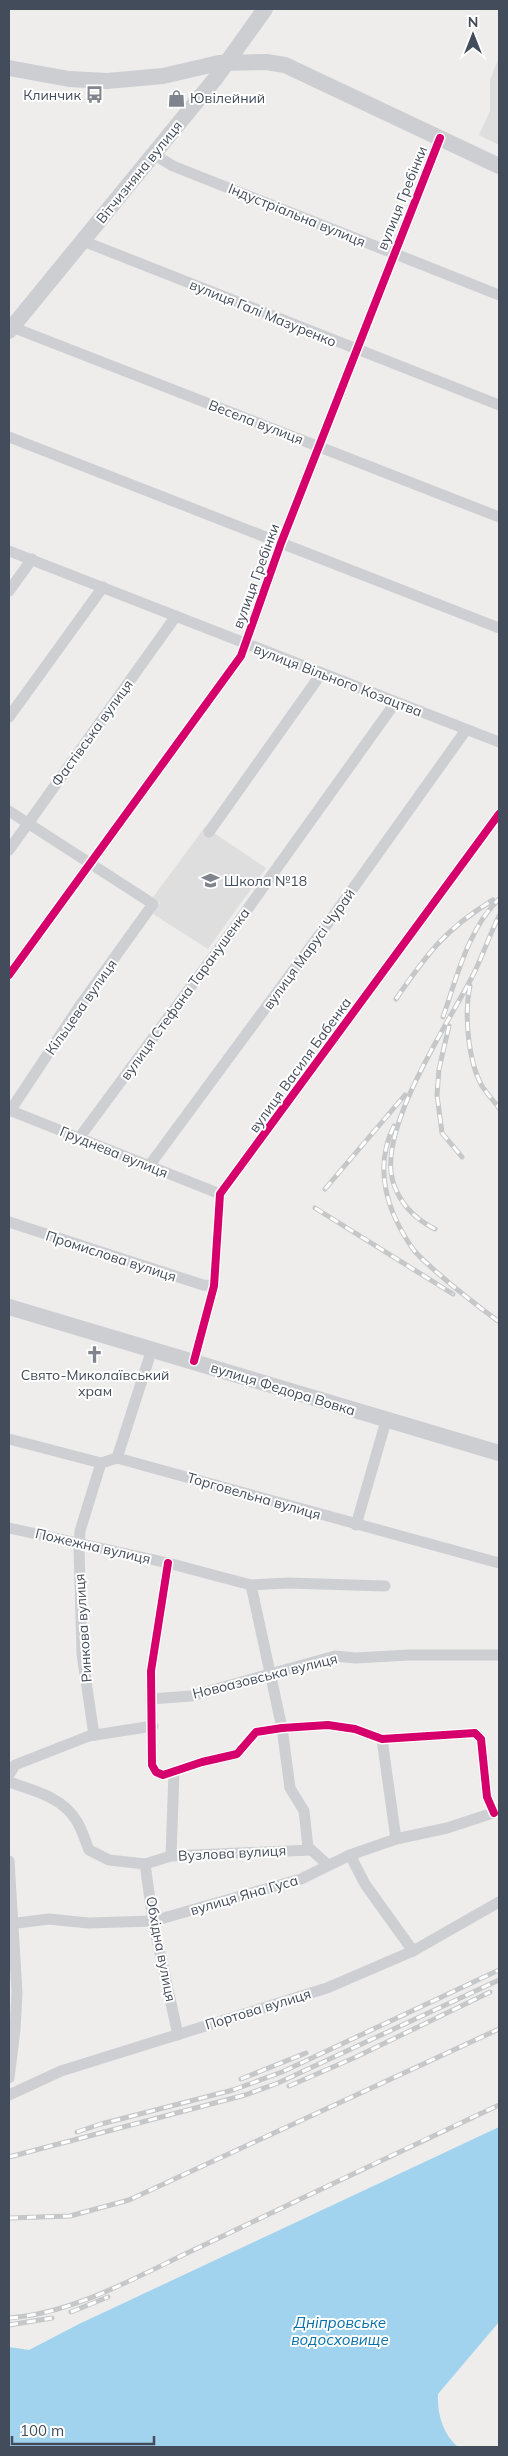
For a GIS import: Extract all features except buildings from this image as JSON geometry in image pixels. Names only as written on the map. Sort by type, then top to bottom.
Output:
[{"type":"street","name":"Вітчизняна вулиця","points":[[10,329],[227,63],[265,9]]},
{"type":"street","points":[[9,68],[69,79],[107,81],[163,76],[219,63],[266,62],[285,65],[499,166]]},
{"type":"street","name":"вулиця Гребінки","points":[[9,975],[241,656],[281,543],[393,253],[440,138]]},
{"type":"street","name":"Індустріальна вулиця","points":[[153,154],[173,166],[499,294]]},
{"type":"street","name":"вулиця Галі Мазуренко","points":[[83,241],[499,405]]},
{"type":"street","name":"Весела вулиця","points":[[10,329],[320,446],[499,517]]},
{"type":"street","points":[[9,437],[499,628]]},
{"type":"street","name":"вулиця Вільного Козацтва","points":[[9,551],[499,742]]},
{"type":"street","points":[[9,591],[32,560]]},
{"type":"street","points":[[9,717],[102,588]]},
{"type":"street","name":"Фастівська вулиця","points":[[9,850],[176,616]]},
{"type":"street","points":[[209,832],[321,674]]},
{"type":"street","name":"вулиця Стефана Таранушенка","points":[[78,1138],[224,942],[395,703]]},
{"type":"street","name":"вулиця Марусі Чурай","points":[[149,1166],[334,915],[466,730]]},
{"type":"street","points":[[9,811],[90,862]]},
{"type":"street","name":"вулиця Василя Бабенка","points":[[220,1194],[499,814]]},
{"type":"street","name":"Кільцева вулиця","points":[[10,1111],[79,1007],[153,904],[90,862]]},
{"type":"street","name":"Груднева вулиця","points":[[10,1111],[220,1194]]},
{"type":"street","points":[[194,1361],[214,1286],[220,1194]]},
{"type":"street","name":"Промислова вулиця","points":[[9,1222],[202,1285],[214,1286]]},
{"type":"street","name":"вулиця Федора Вовка","points":[[9,1307],[499,1454]]},
{"type":"street","points":[[9,1440],[101,1463],[117,1458],[152,1349]]},
{"type":"street","points":[[356,1524],[386,1421]]},
{"type":"street","name":"Торговельна вулиця","points":[[117,1458],[499,1563]]},
{"type":"street","name":"Ринкова вулиця","points":[[94,1736],[82,1654],[80,1531],[101,1463]]},
{"type":"street","name":"Пожежна вулиця","points":[[9,1528],[80,1542],[251,1584],[288,1583],[385,1586]]},
{"type":"street","points":[[168,1563],[150,1671],[154,1769],[163,1775],[202,1762],[237,1754],[256,1732],[282,1728],[328,1725],[356,1729],[382,1739],[477,1734],[482,1742],[487,1797],[497,1812]]},
{"type":"street","points":[[251,1584],[282,1728],[290,1788],[304,1811],[307,1843],[311,1850],[328,1865]]},
{"type":"street","name":"Новоазовська вулиця","points":[[151,1699],[191,1696],[334,1656],[355,1658],[409,1655],[499,1655]]},
{"type":"street","points":[[9,1775],[15,1765],[94,1736],[152,1726]]},
{"type":"street","points":[[382,1739],[396,1839]]},
{"type":"street","points":[[171,1856],[174,1772]]},
{"type":"street","name":"Вузлова вулиця","points":[[9,1782],[47,1794],[64,1807],[76,1819],[89,1850],[109,1860],[145,1864],[171,1856],[311,1850]]},
{"type":"street","name":"вулиця Яна Гуса","points":[[11,1923],[49,1919],[88,1923],[154,1921],[301,1879],[350,1855],[396,1839],[447,1828],[497,1812]]},
{"type":"street","points":[[350,1855],[365,1884],[413,1951]]},
{"type":"street","points":[[9,1861],[11,1923],[17,1992],[9,2078]]},
{"type":"street","name":"Обхідна вулиця","points":[[145,1864],[154,1921],[178,2035]]},
{"type":"street","name":"Портова вулиця","points":[[9,2095],[61,2071],[327,1988],[413,1951],[499,1902]]},
{"type":"shaded area","points":[[499,57],[499,145],[479,135],[490,111],[490,80]]},
{"type":"shaded area","name":"Школа №18","points":[[205,827],[266,868],[208,949],[153,914],[160,903],[153,897]]},
{"type":"water","name":"Дніпровське водосховище","points":[[499,2127],[499,2322],[438,2394],[442,2423],[448,2436],[458,2447],[9,2447],[9,2347],[29,2350],[79,2324]]},
{"type":"railway","points":[[443,1017],[471,939],[488,911],[499,899]]},
{"type":"railway","points":[[396,999],[417,969],[449,932],[493,900]]},
{"type":"railway","points":[[435,1229],[415,1216],[404,1204],[396,1190],[393,1182],[391,1160],[395,1135],[404,1107],[417,1078],[471,979],[499,916]]},
{"type":"railway","points":[[470,986],[467,1023],[473,1064],[482,1086],[499,1108]]},
{"type":"railway","points":[[449,1026],[439,1069],[437,1095],[442,1133],[462,1157]]},
{"type":"railway","points":[[325,1189],[405,1095]]},
{"type":"railway","points":[[394,1126],[384,1158],[384,1174],[390,1205],[396,1220],[415,1252],[464,1295],[498,1321]]},
{"type":"railway","points":[[315,1208],[453,1294]]},
{"type":"railway","points":[[77,2132],[233,2090],[282,2072],[499,1970]]},
{"type":"railway","points":[[9,2157],[245,2095],[278,2083],[499,1980]]},
{"type":"railway","points":[[289,2086],[356,2057],[490,1992]]},
{"type":"railway","points":[[9,2218],[70,2216],[129,2200],[499,2029]]},
{"type":"railway","points":[[241,2079],[306,2053]]},
{"type":"railway","points":[[9,2318],[59,2309],[108,2291],[499,2105]]},
{"type":"railway","points":[[71,2312],[108,2297]]},
{"type":"railway","points":[[9,2325],[52,2318]]},
{"type":"cycle path","points":[[9,975],[241,656],[281,543],[440,138]]},
{"type":"cycle path","points":[[194,1361],[214,1286],[220,1194],[499,814]]},
{"type":"cycle path","points":[[168,1563],[151,1671],[152,1765],[156,1772],[163,1775],[202,1762],[237,1754],[256,1732],[282,1728],[328,1725],[355,1729],[382,1739],[475,1733],[481,1739],[487,1797],[494,1813]]},
{"type":"place","name":"Клинчик","points":[[95,95]]},
{"type":"place","name":"Ювілейний","points":[[176,98]]},
{"type":"place","name":"Школа №18","points":[[210,881]]},
{"type":"place","name":"Свято-Миколаївський храм","points":[[95,1355]]}]
